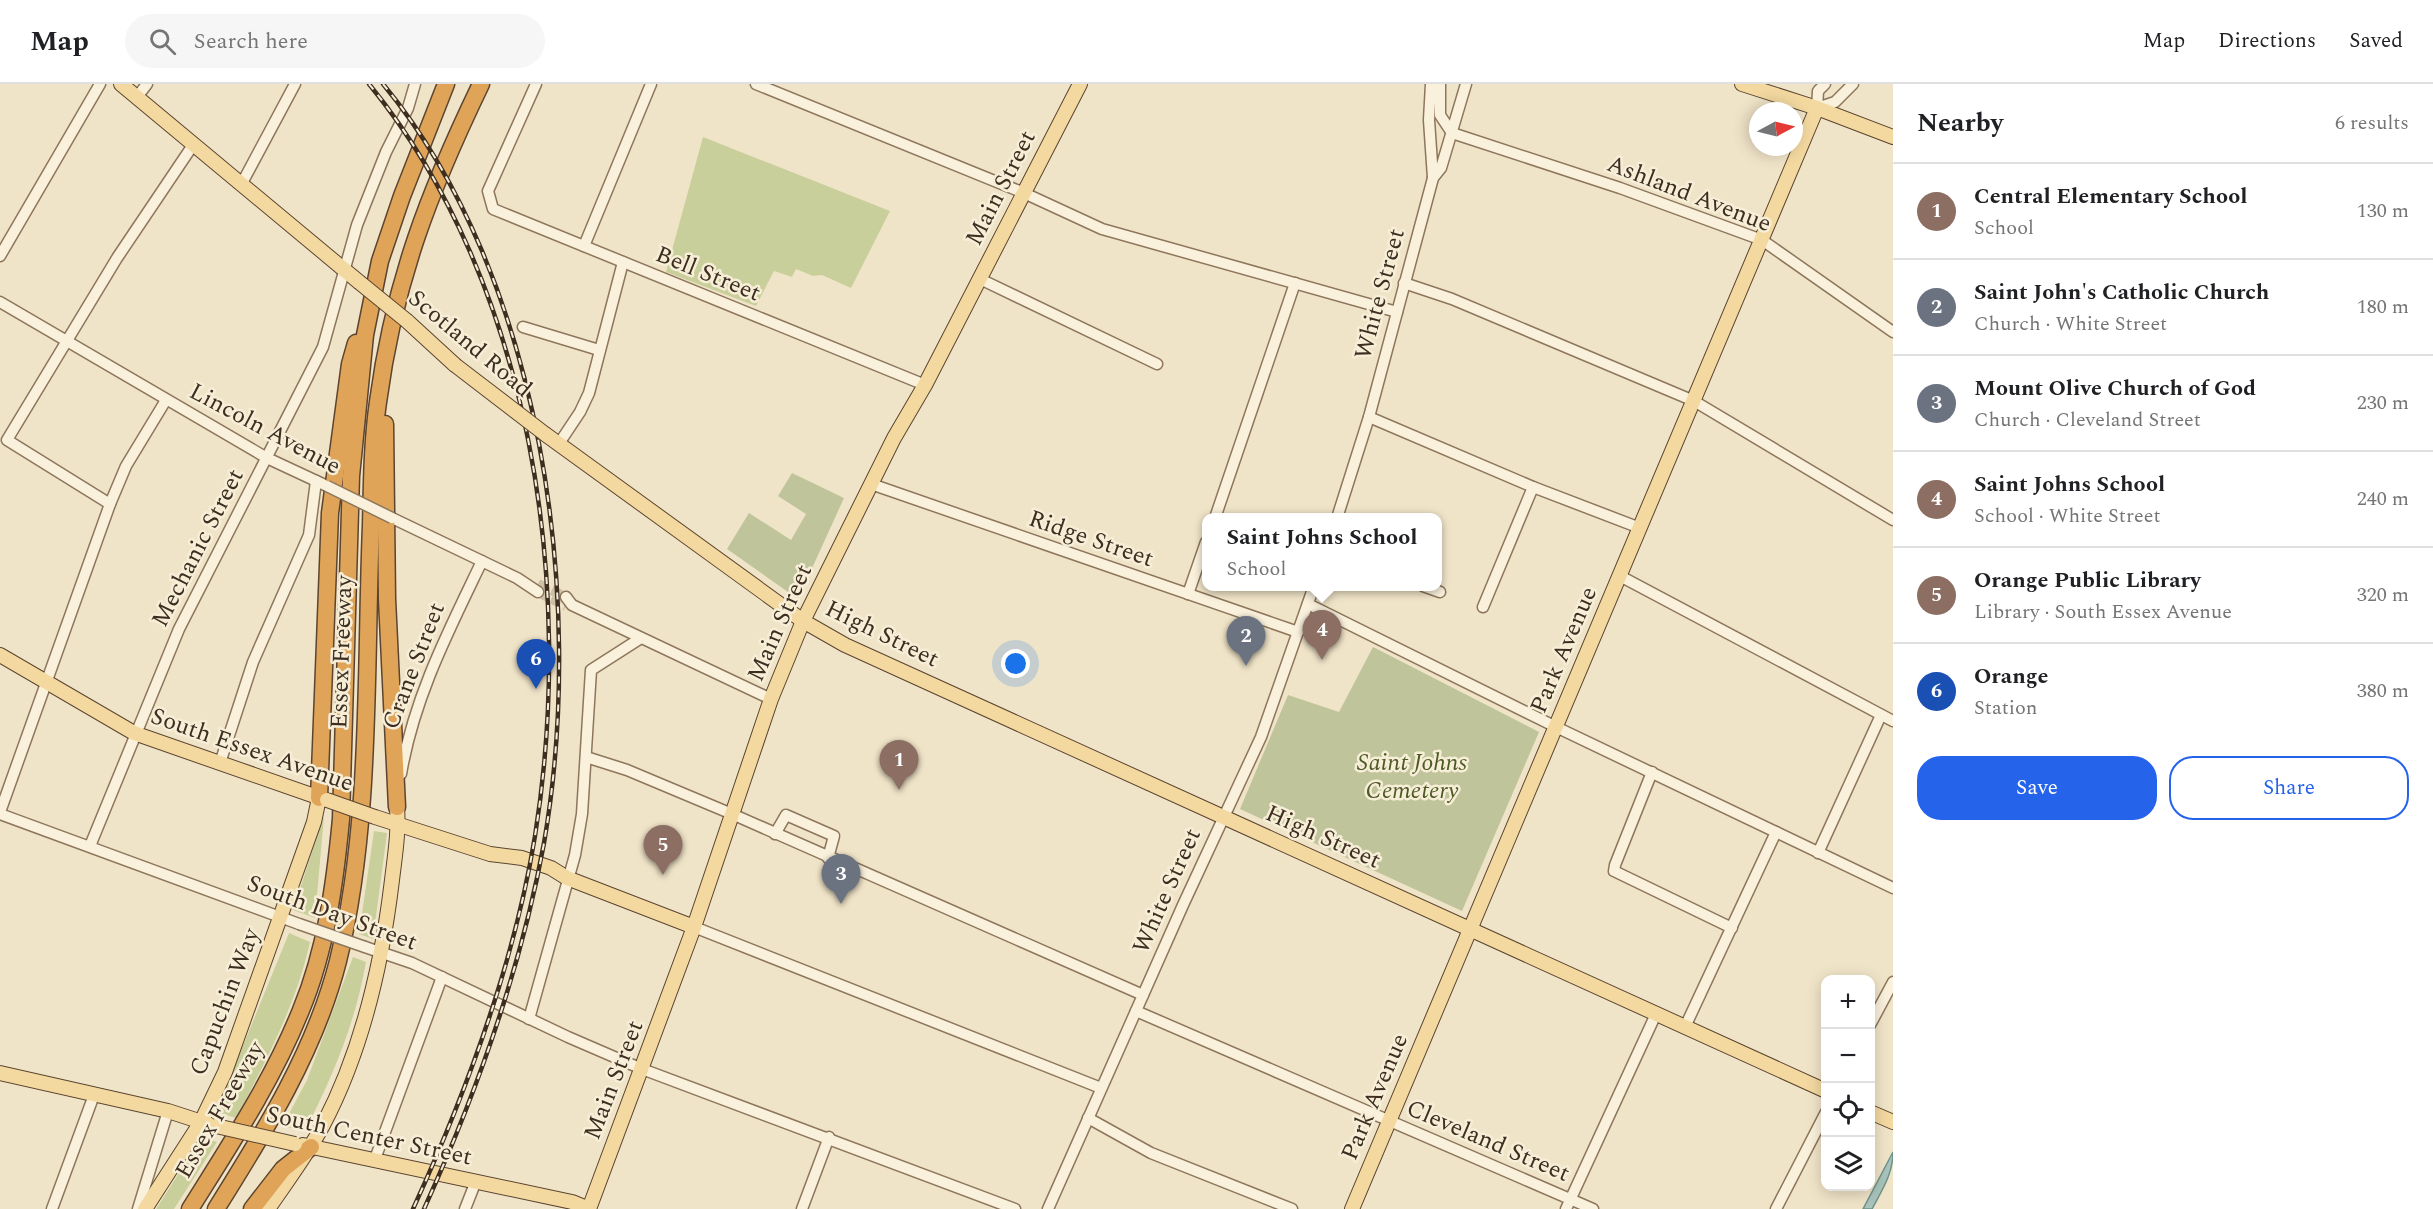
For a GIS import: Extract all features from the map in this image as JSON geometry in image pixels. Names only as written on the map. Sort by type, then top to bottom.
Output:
[{"type":"highway","name":"Essex Freeway","points":[[190,1209],[282,1052],[302,1008],[328,912],[341,819],[351,476],[365,335],[380,261],[446,84]]},
{"type":"highway","name":"Essex Freeway","points":[[216,1209],[257,1143],[301,1062],[330,985],[348,918],[362,792],[373,449],[387,344],[406,264],[423,214],[481,84]]},
{"type":"highway","points":[[323,799],[330,513],[350,364],[380,261]]},
{"type":"highway","points":[[387,344],[387,598],[397,807]]},
{"type":"highway","points":[[252,1209],[303,1145]]},
{"type":"main road","name":"Scotland Road","points":[[121,84],[407,321],[455,365],[558,445],[803,621]]},
{"type":"main road","name":"Main Street","points":[[590,1209],[694,927],[771,699],[803,621],[871,484],[925,385],[1080,84]]},
{"type":"main road","points":[[1742,84],[1756,86],[1893,137]]},
{"type":"main road","name":"Park Avenue","points":[[1352,1209],[1817,108]]},
{"type":"main road","name":"High Street","points":[[803,621],[845,645],[1821,1089]]},
{"type":"main road","name":"South Essex Avenue","points":[[0,655],[134,733],[398,826],[502,857],[522,858],[551,868],[567,878],[694,927]]},
{"type":"main road","name":"Capuchin Way","points":[[145,1209],[201,1122],[225,1072],[323,799]]},
{"type":"main road","name":"Crane Street","points":[[268,1209],[303,1145],[346,1075],[367,1016],[387,925],[398,826],[397,807]]},
{"type":"main road","name":"South Center Street","points":[[0,1072],[168,1111],[216,1126],[572,1202],[590,1209]]},
{"type":"main road","points":[[1875,1114],[1893,1122]]},
{"type":"street","points":[[0,256],[99,84]]},
{"type":"street","points":[[137,97],[147,84]]},
{"type":"street","points":[[241,185],[296,84]]},
{"type":"street","name":"Mechanic Street","points":[[90,846],[134,733],[179,629],[323,347],[357,225],[386,152],[408,108],[415,84]]},
{"type":"street","name":"Bell Street","points":[[536,84],[488,191],[493,209],[925,385]]},
{"type":"street","points":[[585,246],[651,84]]},
{"type":"street","points":[[756,84],[1024,193],[1102,229],[1397,312]]},
{"type":"street","points":[[1431,84],[1433,102],[1432,178]]},
{"type":"street","points":[[1440,84],[1433,102],[1452,133]]},
{"type":"street","name":"White Street","points":[[1339,513],[1369,417],[1432,178],[1441,168],[1466,84]]},
{"type":"street","name":"Park Avenue","points":[[1817,108],[1818,91],[1826,84]]},
{"type":"street","points":[[1817,108],[1836,102],[1853,84]]},
{"type":"street","points":[[1433,102],[1458,110]]},
{"type":"street","name":"Ashland Avenue","points":[[1452,133],[1620,188],[1762,240],[1893,332]]},
{"type":"street","points":[[110,504],[7,441],[117,258],[193,145]]},
{"type":"street","points":[[558,445],[580,412],[589,393],[623,262]]},
{"type":"street","points":[[980,279],[1158,364]]},
{"type":"street","points":[[1217,513],[1294,283]]},
{"type":"street","points":[[1404,283],[1452,299],[1694,401],[1893,520]]},
{"type":"street","name":"Lincoln Avenue","points":[[0,302],[267,458],[538,588]]},
{"type":"street","points":[[523,327],[599,350]]},
{"type":"street","points":[[0,813],[110,504],[126,466],[166,400]]},
{"type":"street","points":[[1369,417],[1533,487],[1640,528]]},
{"type":"street","points":[[220,763],[253,662],[309,535],[316,481]]},
{"type":"street","name":"Ridge Street","points":[[871,484],[1298,632]]},
{"type":"street","points":[[1483,607],[1533,487]]},
{"type":"street","points":[[1188,594],[1202,554]]},
{"type":"street","name":"Crane Street","points":[[397,807],[404,754],[421,696],[432,665],[482,561]]},
{"type":"street","points":[[1620,576],[1893,721]]},
{"type":"street","name":"White Street","points":[[1048,1209],[1272,711],[1312,591]]},
{"type":"street","points":[[568,603],[771,699]]},
{"type":"street","points":[[1308,604],[1556,728],[1893,888]]},
{"type":"street","points":[[529,1019],[574,855],[582,814],[591,670],[641,638]]},
{"type":"street","points":[[1818,853],[1881,715]]},
{"type":"street","points":[[586,757],[627,770],[732,814],[1143,995]]},
{"type":"street","points":[[1652,772],[1614,872],[1732,928]]},
{"type":"street","name":"South Day Street","points":[[0,813],[380,952],[442,977],[642,1069],[829,1137],[988,1204],[1015,1209]]},
{"type":"street","points":[[775,834],[786,815],[834,836],[828,858]]},
{"type":"street","points":[[1685,1028],[1776,832]]},
{"type":"street","points":[[694,927],[1101,1089]]},
{"type":"street","points":[[375,1159],[442,977]]},
{"type":"street","points":[[1875,1016],[1893,982]]},
{"type":"street","name":"Cleveland Street","points":[[1136,1011],[1389,1122],[1568,1204],[1593,1209]]},
{"type":"street","points":[[1568,1204],[1656,1014]]},
{"type":"street","points":[[52,1209],[94,1095]]},
{"type":"street","points":[[138,1209],[168,1111]]},
{"type":"street","points":[[1088,1118],[1151,1153],[1292,1209]]},
{"type":"street","points":[[1776,1209],[1821,1122]]},
{"type":"street","points":[[802,1209],[829,1137]]},
{"type":"street","points":[[465,1209],[476,1181]]},
{"type":"green space","points":[[703,137],[890,211],[851,288],[822,275],[813,276],[796,269],[792,277],[774,271],[756,306],[666,272]]},
{"type":"green space","points":[[792,473],[844,498],[798,599],[727,549],[749,513],[791,540],[806,514],[778,496]]},
{"type":"green space","name":"Saint Johns Cemetery","points":[[1373,647],[1539,732],[1462,911],[1240,809],[1288,695],[1339,712]]},
{"type":"green space","points":[[324,816],[315,918],[293,910]]},
{"type":"green space","points":[[374,831],[387,833],[373,939],[359,934]]},
{"type":"green space","points":[[289,933],[310,942],[297,988],[269,1054],[236,1118],[216,1112]]},
{"type":"green space","points":[[353,957],[366,962],[350,1027],[326,1088],[306,1129],[282,1127],[307,1080]]},
{"type":"green space","points":[[202,1137],[217,1142],[174,1209],[156,1209]]},
{"type":"water","points":[[1893,1152],[1889,1175],[1880,1195],[1872,1209],[1863,1209],[1872,1191],[1875,1191],[1875,1186]]},
{"type":"tunnel","points":[[538,584],[566,597]]},
{"type":"tunnel","points":[[538,592],[566,606]]},
{"type":"railway","points":[[369,84],[425,164],[470,251],[504,344],[528,442],[543,541],[549,641],[546,740],[535,836],[515,932],[470,1073],[413,1209]]},
{"type":"railway","points":[[383,84],[438,162],[482,250],[515,345],[539,445],[554,547],[559,649],[556,749],[544,843],[523,937],[479,1075],[424,1209]]},
{"type":"place","name":"Saint Johns School","points":[[1322,660]]},
{"type":"place","name":"Saint John's Catholic Church","points":[[1246,666]]},
{"type":"place","name":"Orange","points":[[536,689]]},
{"type":"place","name":"Central Elementary School","points":[[899,790]]},
{"type":"place","name":"Orange Public Library","points":[[663,875]]},
{"type":"place","name":"Mount Olive Church of God","points":[[841,904]]}]
